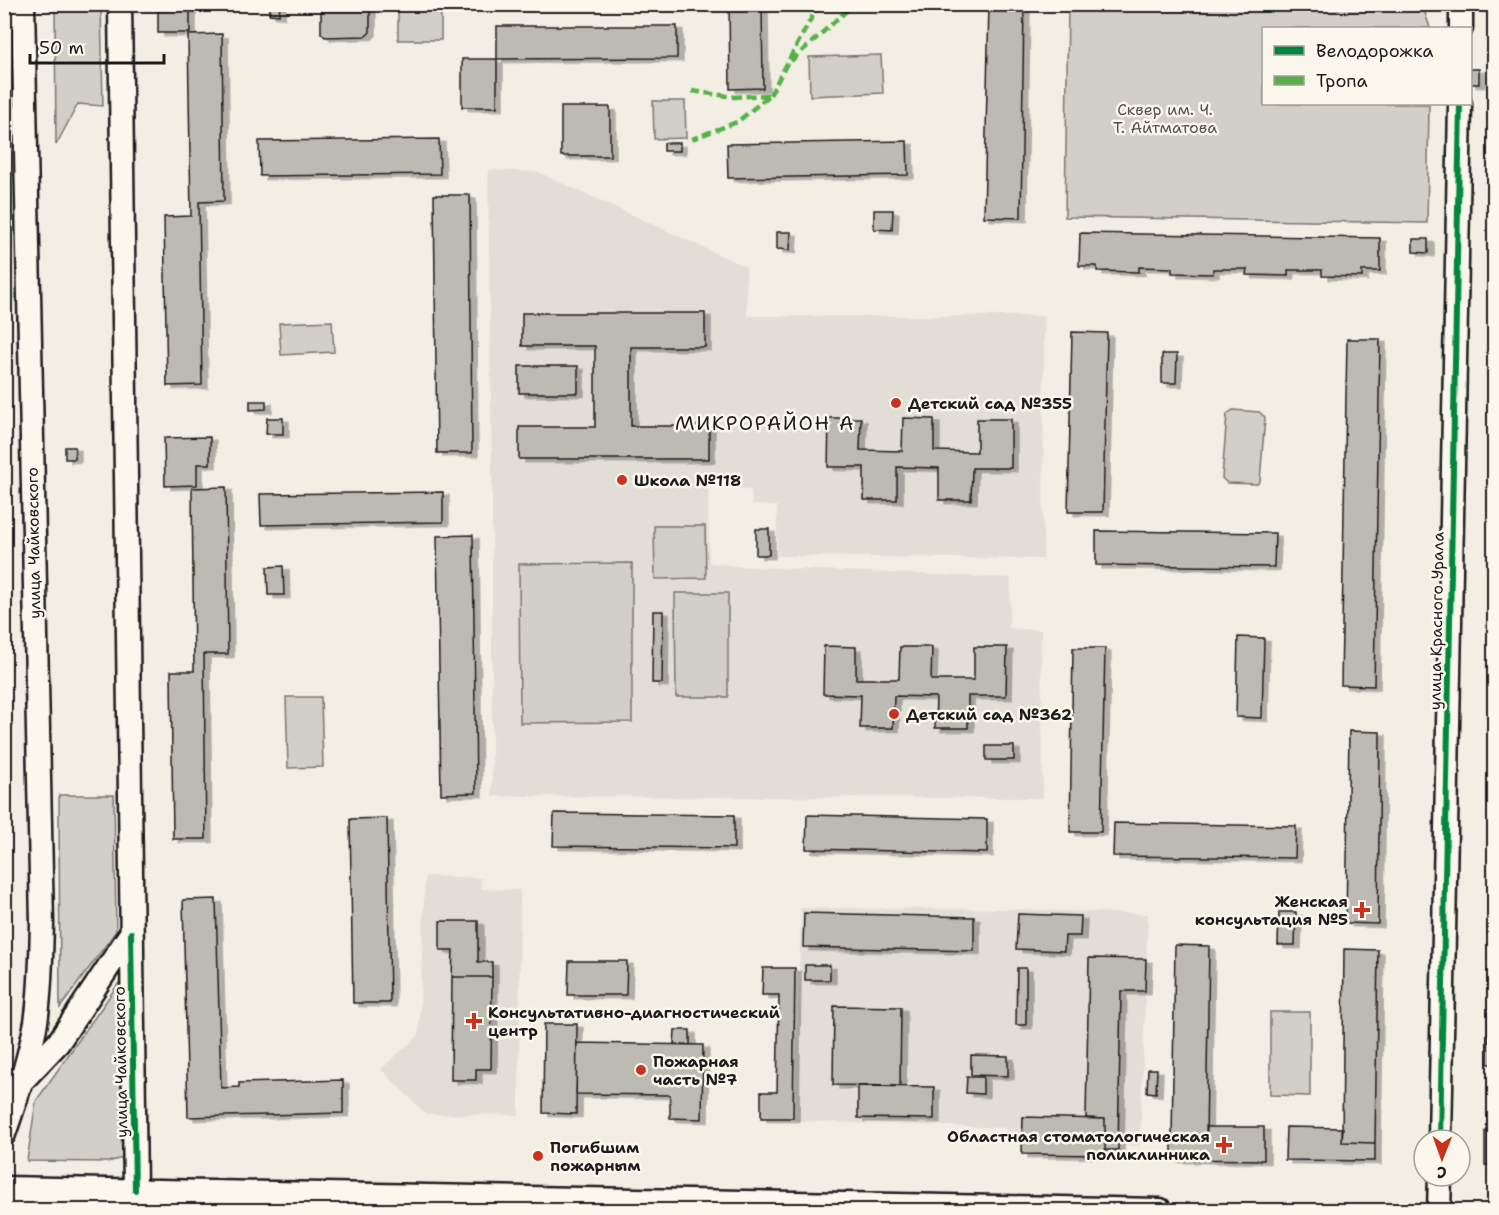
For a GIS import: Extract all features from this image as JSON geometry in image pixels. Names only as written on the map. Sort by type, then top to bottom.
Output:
[{"type":"main road","name":"улица Чайковского","points":[[4,1134],[23,1080],[36,1021],[42,924],[23,4]]},
{"type":"main road","name":"улица Чайковского","points":[[120,4],[135,1190]]},
{"type":"main road","points":[[1461,4],[1461,27]]},
{"type":"main road","name":"улица Красного Урала","points":[[1440,1128],[1460,105]]},
{"type":"main road","name":"улица Чайковского","points":[[23,1080],[58,1043],[131,933]]},
{"type":"main road","points":[[4,1188],[671,1206],[1160,1210]]},
{"type":"main road","points":[[1439,1210],[1440,1188]]},
{"type":"main road","points":[[4,1208],[360,1210]]},
{"type":"shaded area","points":[[488,170],[538,172],[746,267],[747,316],[1044,316],[1043,559],[777,556],[777,506],[752,505],[751,490],[708,485],[709,563],[747,567],[1011,578],[1009,628],[1041,630],[1043,798],[492,796],[492,475]]},
{"type":"shaded area","points":[[425,876],[481,878],[481,889],[520,890],[519,1115],[426,1114],[381,1069],[419,1035]]},
{"type":"shaded area","points":[[801,908],[1014,909],[1148,914],[1140,1146],[1006,1142],[1006,1128],[795,1121]]},
{"type":"green space","points":[[55,5],[101,5],[103,106],[78,104],[56,145]]},
{"type":"green space","points":[[398,5],[441,5],[441,40],[398,40]]},
{"type":"green space","name":"Сквер им. Ч. Т. Айтматова","points":[[1068,5],[1418,5],[1425,13],[1430,27],[1262,27],[1262,105],[1429,105],[1427,223],[1065,217]]},
{"type":"green space","points":[[881,55],[883,93],[810,96],[809,57]]},
{"type":"green space","points":[[653,101],[685,101],[686,138],[654,139]]},
{"type":"green space","points":[[332,321],[334,352],[281,355],[279,323]]},
{"type":"green space","points":[[1233,410],[1259,412],[1265,417],[1260,481],[1257,484],[1227,483],[1222,478],[1227,414]]},
{"type":"green space","points":[[654,526],[705,526],[706,578],[655,579]]},
{"type":"green space","points":[[632,563],[632,722],[520,723],[519,564]]},
{"type":"green space","points":[[675,593],[728,593],[728,697],[676,697]]},
{"type":"green space","points":[[286,697],[321,697],[323,767],[288,768]]},
{"type":"green space","points":[[59,795],[114,795],[116,931],[60,1008]]},
{"type":"green space","points":[[128,970],[126,1157],[108,1162],[27,1161],[36,1101]]},
{"type":"green space","points":[[1270,1012],[1310,1012],[1310,1096],[1270,1095]]},
{"type":"building","points":[[158,4],[190,4],[190,33],[158,33]]},
{"type":"building","points":[[271,4],[280,5],[279,15],[269,14]]},
{"type":"building","points":[[321,4],[370,4],[370,32],[366,36],[325,37],[321,33]]},
{"type":"building","points":[[729,4],[762,4],[763,88],[730,89]]},
{"type":"building","points":[[989,4],[1024,4],[1021,218],[984,217]]},
{"type":"building","points":[[497,26],[677,26],[677,58],[497,59]]},
{"type":"building","points":[[222,34],[224,201],[199,202],[202,385],[167,386],[164,217],[191,216],[188,35]]},
{"type":"building","points":[[462,59],[497,59],[497,107],[462,107]]},
{"type":"building","points":[[1472,69],[1479,69],[1479,84],[1472,84]]},
{"type":"building","points":[[561,107],[610,107],[610,156],[561,156]]},
{"type":"building","points":[[439,139],[440,174],[260,176],[259,141]]},
{"type":"building","points":[[907,141],[908,175],[728,178],[727,144]]},
{"type":"building","points":[[664,143],[680,143],[680,151],[664,151]]},
{"type":"building","points":[[434,195],[470,195],[472,453],[437,453]]},
{"type":"building","points":[[874,210],[893,210],[892,230],[874,229]]},
{"type":"building","points":[[777,232],[791,232],[790,250],[777,249]]},
{"type":"building","points":[[1080,233],[1380,238],[1380,271],[1362,271],[1362,277],[1322,276],[1322,270],[1288,270],[1288,276],[1246,275],[1247,269],[1213,269],[1213,274],[1172,273],[1172,268],[1139,267],[1139,272],[1097,271],[1097,266],[1079,266]]},
{"type":"building","points":[[1413,239],[1428,239],[1428,253],[1413,252]]},
{"type":"building","points":[[522,313],[705,313],[705,347],[631,347],[631,426],[709,426],[709,459],[519,459],[519,427],[595,427],[595,346],[522,346]]},
{"type":"building","points":[[1072,332],[1107,333],[1103,512],[1068,512]]},
{"type":"building","points":[[1347,339],[1380,339],[1374,686],[1341,685]]},
{"type":"building","points":[[1162,354],[1177,354],[1176,383],[1162,383]]},
{"type":"building","points":[[519,366],[578,366],[578,393],[519,393]]},
{"type":"building","points":[[250,401],[266,401],[266,409],[250,410]]},
{"type":"building","points":[[267,418],[283,418],[283,434],[266,434]]},
{"type":"building","points":[[829,418],[861,418],[860,450],[902,451],[903,418],[934,419],[934,451],[977,452],[977,419],[1011,419],[1011,468],[972,468],[971,500],[939,500],[939,468],[897,467],[897,500],[864,500],[864,467],[828,467]]},
{"type":"building","points":[[210,437],[210,464],[197,464],[197,485],[165,486],[164,438]]},
{"type":"building","points":[[65,447],[75,447],[75,459],[65,459]]},
{"type":"building","points":[[226,487],[228,654],[204,654],[206,839],[173,839],[171,671],[194,671],[192,488]]},
{"type":"building","points":[[443,492],[443,522],[261,525],[260,494]]},
{"type":"building","points":[[756,529],[769,529],[769,555],[756,555]]},
{"type":"building","points":[[1494,530],[1494,678],[1492,678]]},
{"type":"building","points":[[1096,531],[1275,533],[1274,567],[1096,565]]},
{"type":"building","points":[[473,535],[476,793],[441,794],[437,536]]},
{"type":"building","points":[[283,566],[284,595],[268,595],[267,567]]},
{"type":"building","points":[[653,611],[663,611],[662,683],[652,683]]},
{"type":"building","points":[[1238,637],[1264,638],[1262,718],[1236,717]]},
{"type":"building","points":[[824,646],[856,647],[856,679],[899,679],[900,647],[932,647],[931,680],[974,680],[974,647],[1007,647],[1006,696],[968,696],[968,728],[935,728],[936,697],[894,696],[893,728],[860,728],[861,695],[823,694]]},
{"type":"building","points":[[1073,648],[1105,648],[1101,832],[1070,832]]},
{"type":"building","points":[[1492,726],[1494,726],[1494,1064],[1488,1064]]},
{"type":"building","points":[[1349,731],[1380,732],[1378,924],[1346,923]]},
{"type":"building","points":[[986,746],[1014,746],[1014,760],[986,760]]},
{"type":"building","points":[[554,813],[734,815],[734,848],[553,846]]},
{"type":"building","points":[[807,815],[987,819],[987,853],[806,849]]},
{"type":"building","points":[[387,818],[390,1003],[353,1003],[350,819]]},
{"type":"building","points":[[1114,823],[1296,826],[1295,858],[1113,856]]},
{"type":"building","points":[[216,899],[221,1088],[239,1087],[239,1083],[343,1080],[343,1113],[188,1117],[183,900]]},
{"type":"building","points":[[1279,912],[1296,912],[1295,945],[1278,945]]},
{"type":"building","points":[[804,913],[974,917],[974,951],[803,947]]},
{"type":"building","points":[[1018,914],[1081,916],[1080,936],[1065,936],[1064,951],[1016,949]]},
{"type":"building","points":[[440,921],[478,921],[478,962],[492,962],[492,977],[452,977],[453,950],[440,950]]},
{"type":"building","points":[[1175,945],[1209,946],[1206,1139],[1172,1139]]},
{"type":"building","points":[[1344,949],[1378,950],[1375,1143],[1342,1142]]},
{"type":"building","points":[[1089,958],[1146,959],[1145,991],[1121,991],[1118,1150],[1105,1150],[1105,1119],[1086,1118]]},
{"type":"building","points":[[569,961],[627,961],[626,995],[568,995]]},
{"type":"building","points":[[805,965],[830,965],[830,980],[805,980]]},
{"type":"building","points":[[763,968],[795,968],[793,1118],[761,1118],[761,1092],[777,1092],[779,995],[762,995]]},
{"type":"building","points":[[1017,968],[1026,968],[1026,1025],[1016,1025]]},
{"type":"building","points":[[452,977],[492,977],[491,1069],[476,1069],[476,1080],[451,1080]]},
{"type":"building","points":[[834,1006],[901,1007],[900,1086],[833,1085]]},
{"type":"building","points":[[544,1024],[577,1024],[576,1114],[543,1113]]},
{"type":"building","points":[[675,1030],[690,1030],[690,1045],[674,1045]]},
{"type":"building","points":[[577,1043],[703,1045],[702,1119],[670,1118],[670,1095],[576,1094]]},
{"type":"building","points":[[971,1055],[1008,1056],[1008,1076],[971,1075]]},
{"type":"building","points":[[1148,1069],[1157,1069],[1156,1093],[1147,1092]]},
{"type":"building","points":[[967,1077],[983,1077],[983,1094],[966,1093]]},
{"type":"building","points":[[858,1086],[934,1087],[934,1119],[858,1118]]},
{"type":"building","points":[[1023,1117],[1105,1119],[1105,1155],[1022,1154]]},
{"type":"building","points":[[1207,1127],[1264,1127],[1264,1160],[1172,1159],[1172,1139],[1206,1139]]},
{"type":"building","points":[[1286,1127],[1343,1128],[1342,1142],[1375,1143],[1375,1161],[1285,1160]]},
{"type":"building","points":[[1485,1131],[1494,1131],[1494,1165],[1485,1165]]},
{"type":"marked path","points":[[770,95],[819,4]]},
{"type":"marked path","points":[[791,61],[854,4]]},
{"type":"marked path","points":[[692,91],[734,97],[770,95],[737,122],[692,139]]},
{"type":"cycle path","points":[[1440,1128],[1460,105]]},
{"type":"cycle path","points":[[131,933],[135,1190]]},
{"type":"place","name":"Детский сад №355","points":[[896,403]]},
{"type":"place","name":"Школа №118","points":[[622,480]]},
{"type":"place","name":"Детский сад №362","points":[[894,714]]},
{"type":"place","name":"Женская консультация №5","points":[[1362,910]]},
{"type":"place","name":"Консультативно-диагностический центр","points":[[474,1021]]},
{"type":"place","name":"Пожарная часть №7","points":[[641,1070]]},
{"type":"place","name":"Областная стоматологическая поликлинника","points":[[1224,1145]]},
{"type":"place","name":"Погибшим пожарным","points":[[538,1156]]},
{"type":"district","name":"МИКРОРАЙОН А","points":[[765,423]]}]
